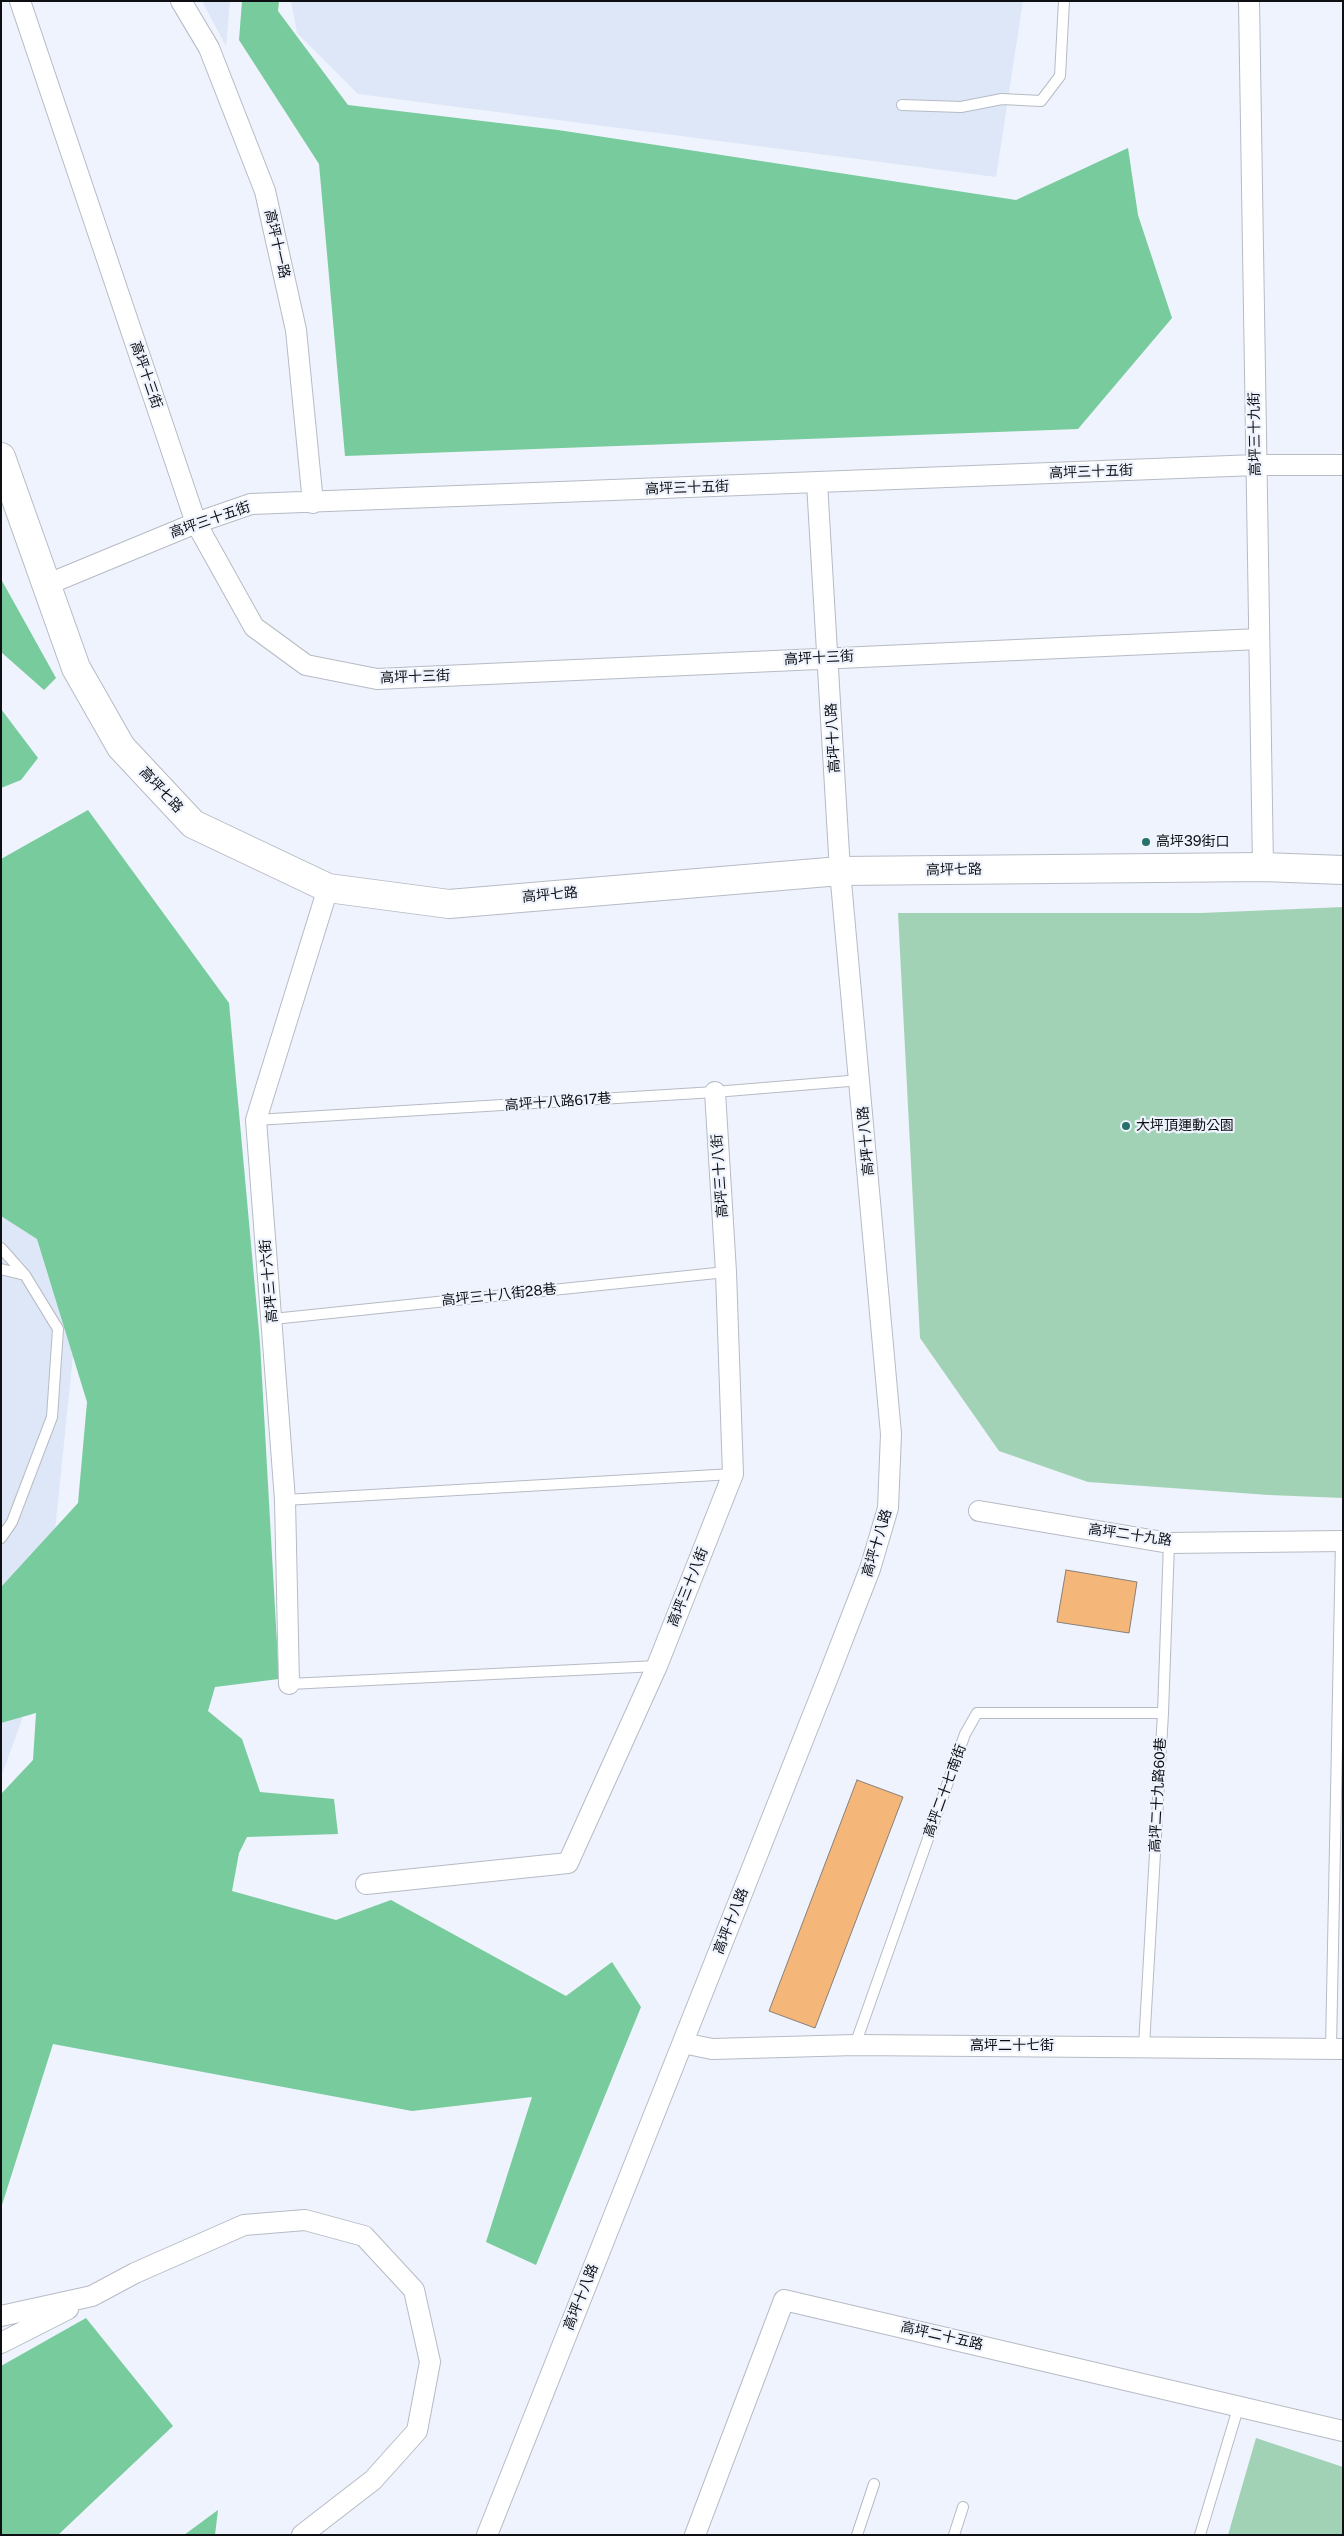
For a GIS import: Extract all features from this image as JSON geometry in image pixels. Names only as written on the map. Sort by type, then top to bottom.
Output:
[{"type":"street","name":"高坪十三街","points":[[20,1],[196,523],[254,628],[306,665],[377,679],[1259,639]]},
{"type":"street","name":"高坪十一路","points":[[181,1],[209,48],[265,191],[296,330],[313,503]]},
{"type":"street","name":"高坪三十九街","points":[[1249,1],[1263,867]]},
{"type":"street","name":"高坪七路","points":[[1,457],[76,668],[120,747],[193,824],[328,888],[449,904],[840,871],[1263,867],[1343,870]]},
{"type":"street","name":"高坪三十五街","points":[[46,585],[196,523],[251,504],[1256,465],[1343,466]]},
{"type":"street","name":"高坪十八路","points":[[487,2535],[870,1569],[888,1508],[891,1434],[861,1080],[840,871],[817,483]]},
{"type":"street","name":"高坪三十六街","points":[[289,1684],[285,1500],[273,1319],[256,1120],[328,888]]},
{"type":"street","name":"高坪三十八街","points":[[366,1884],[568,1863],[657,1666],[733,1474],[726,1272],[715,1092]]},
{"type":"street","name":"高坪二十九路","points":[[979,1511],[1169,1543],[1342,1541]]},
{"type":"street","name":"高坪二十七街","points":[[683,2043],[712,2049],[855,2045],[1337,2049]]},
{"type":"street","points":[[1,2343],[135,2273],[244,2224],[306,2220],[364,2236],[414,2290],[430,2362],[417,2431],[373,2480],[302,2535]]},
{"type":"street","points":[[1,2316],[92,2296]]},
{"type":"street","name":"高坪二十五路","points":[[695,2535],[784,2300],[1239,2405],[1343,2431]]},
{"type":"lane","points":[[902,105],[961,107],[1002,99],[1041,101],[1060,76],[1064,1]]},
{"type":"lane","name":"高坪十八路617巷","points":[[256,1120],[715,1092],[861,1080]]},
{"type":"lane","points":[[1,1248],[25,1275],[58,1329],[52,1418],[12,1522],[1,1538]]},
{"type":"lane","points":[[1,1269],[25,1275]]},
{"type":"lane","name":"高坪三十八街28巷","points":[[273,1319],[726,1272]]},
{"type":"lane","points":[[285,1500],[733,1474]]},
{"type":"lane","points":[[1337,2049],[1342,1541]]},
{"type":"lane","name":"高坪二十九路60巷","points":[[1144,2046],[1163,1713],[1169,1543]]},
{"type":"lane","points":[[289,1684],[657,1666]]},
{"type":"lane","name":"高坪二十七南街","points":[[855,2045],[965,1734],[977,1713],[1163,1713]]},
{"type":"lane","points":[[1200,2535],[1239,2405]]},
{"type":"lane","points":[[857,2535],[874,2484]]},
{"type":"lane","points":[[954,2535],[963,2507]]},
{"type":"shaded area","points":[[202,1],[230,1],[226,46]]},
{"type":"shaded area","points":[[291,1],[1023,1],[996,177],[358,94],[297,33]]},
{"type":"shaded area","points":[[1,1109],[92,1170],[41,1667],[1,1777]]},
{"type":"green space","points":[[242,1],[279,1],[278,11],[348,105],[558,130],[1016,200],[1128,148],[1138,215],[1172,318],[1078,429],[345,456],[319,164],[239,40]]},
{"type":"green space","points":[[1,579],[56,678],[44,690],[1,652]]},
{"type":"green space","points":[[1,709],[38,758],[21,780],[1,788]]},
{"type":"green space","points":[[88,810],[229,1003],[260,1343],[279,1679],[215,1687],[208,1711],[242,1739],[260,1792],[334,1799],[338,1834],[247,1837],[239,1853],[232,1891],[336,1920],[391,1900],[566,1996],[612,1962],[641,2007],[536,2265],[486,2242],[532,2097],[412,2111],[53,2044],[1,2208],[1,1794],[33,1760],[36,1713],[1,1723],[1,1587],[78,1503],[87,1402],[37,1239],[1,1216],[1,859]]},
{"type":"green space","name":"大坪頂運動公園","points":[[1343,907],[1343,1498],[1269,1495],[1088,1482],[999,1451],[920,1338],[898,913],[1201,913]]},
{"type":"green space","points":[[86,2318],[173,2426],[58,2535],[1,2535],[1,2366]]},
{"type":"green space","points":[[1256,2438],[1343,2467],[1342,2535],[1228,2535]]},
{"type":"green space","points":[[218,2510],[215,2535],[184,2535]]},
{"type":"building","points":[[1066,1570],[1137,1582],[1129,1633],[1057,1622]]},
{"type":"building","points":[[857,1780],[903,1797],[815,2028],[769,2011]]},
{"type":"place","name":"高坪39街口","points":[[1146,842]]},
{"type":"place","name":"大坪頂運動公園","points":[[1126,1126]]}]
